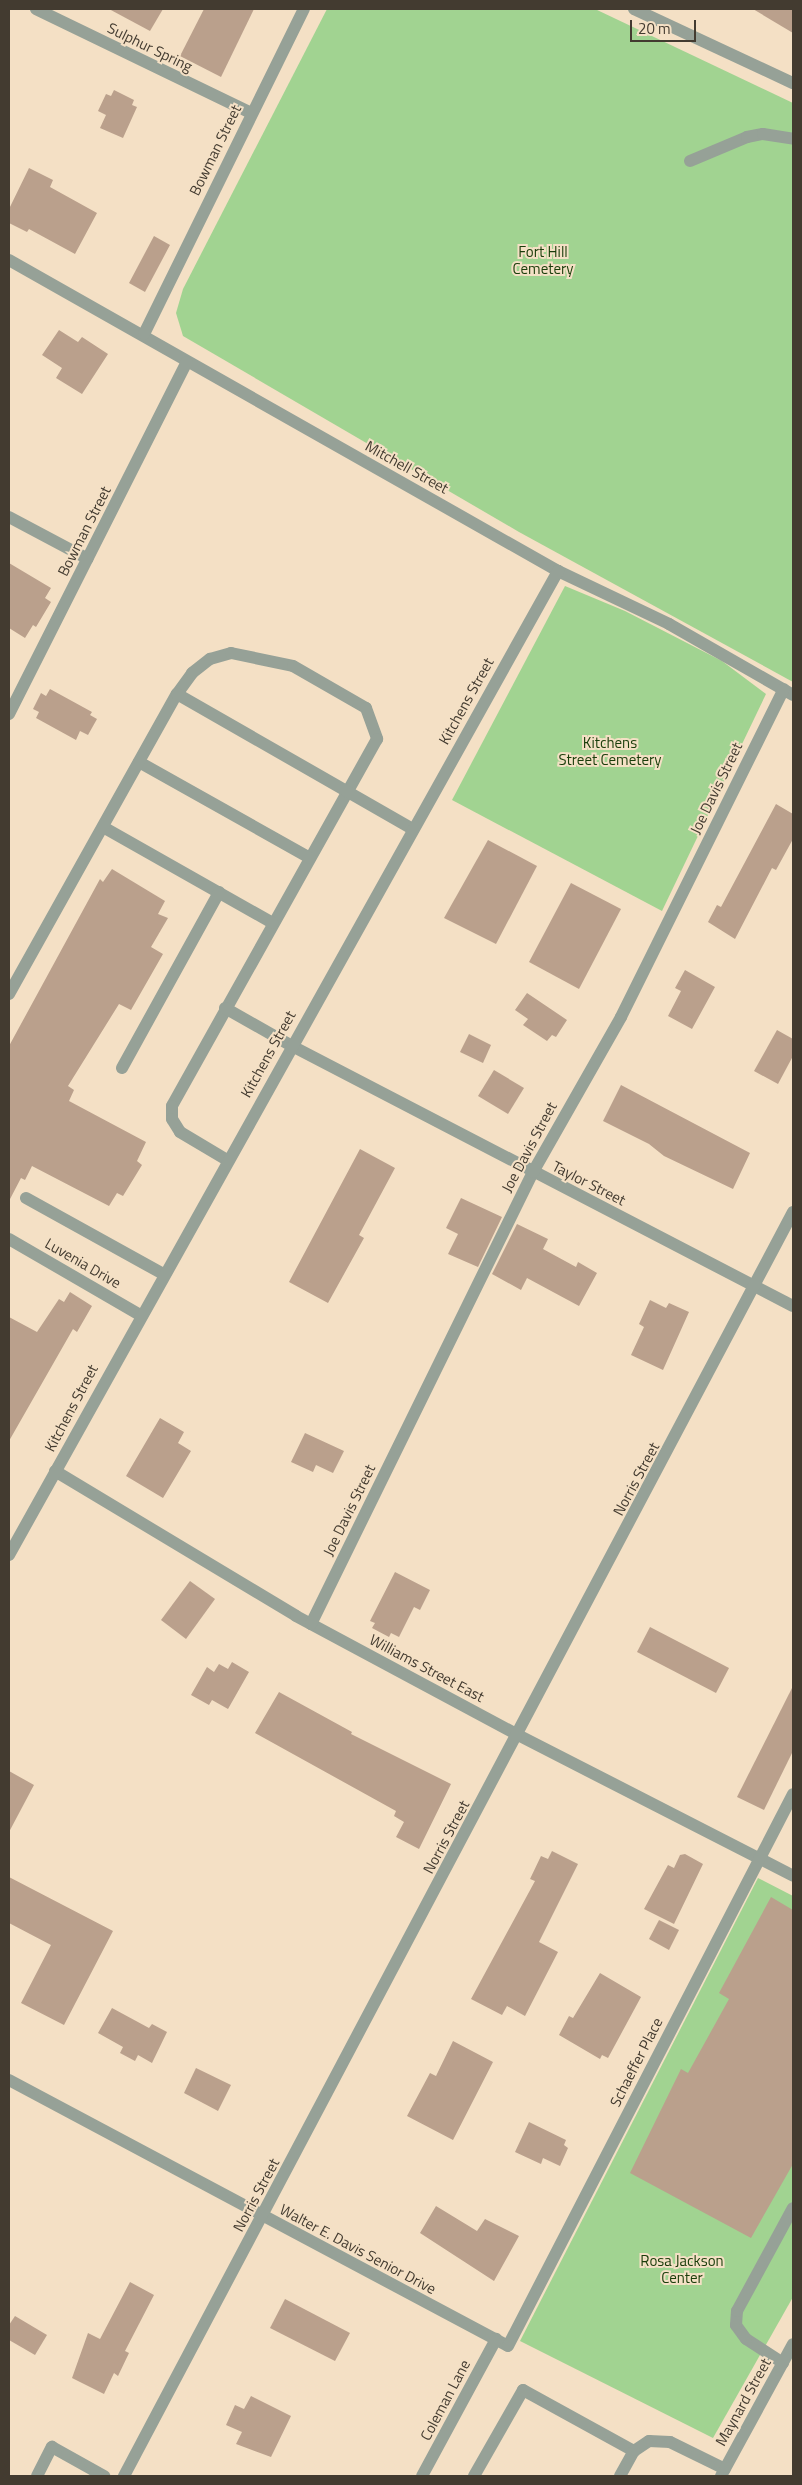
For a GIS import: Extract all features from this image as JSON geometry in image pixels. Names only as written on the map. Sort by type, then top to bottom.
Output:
[{"type":"street","name":"Sulphur Spring","points":[[36,9],[251,113]]},
{"type":"street","name":"Bowman Street","points":[[144,334],[251,113],[304,9]]},
{"type":"street","points":[[634,9],[793,84]]},
{"type":"street","points":[[690,161],[747,137],[771,134],[793,139]]},
{"type":"street","name":"Mitchell Street","points":[[9,260],[144,334],[187,362],[558,571],[669,624],[788,692]]},
{"type":"street","name":"Bowman Street","points":[[9,714],[187,362]]},
{"type":"street","points":[[9,517],[88,559]]},
{"type":"street","name":"Kitchens Street","points":[[9,1555],[140,1315],[558,571]]},
{"type":"street","points":[[9,994],[177,694],[192,673],[210,659],[230,653],[293,666],[366,708],[376,739],[172,1106],[172,1119],[180,1132],[228,1160]]},
{"type":"street","name":"Joe Davis Street","points":[[311,1624],[533,1172],[621,1017],[788,692]]},
{"type":"street","points":[[177,694],[413,830]]},
{"type":"street","points":[[139,762],[310,858]]},
{"type":"street","points":[[103,827],[273,922]]},
{"type":"street","points":[[122,1068],[220,892]]},
{"type":"street","name":"Taylor Street","points":[[225,1008],[292,1046],[793,1306]]},
{"type":"street","points":[[26,1198],[163,1274]]},
{"type":"street","name":"Norris Street","points":[[124,2476],[756,1287],[793,1212]]},
{"type":"street","name":"Luvenia Drive","points":[[9,1239],[140,1315]]},
{"type":"street","name":"Williams Street East","points":[[55,1471],[311,1624],[518,1735],[793,1876]]},
{"type":"street","name":"Schaeffer Place","points":[[508,2346],[793,1794]]},
{"type":"street","name":"Walter E. Davis Senior Drive","points":[[9,2080],[508,2346]]},
{"type":"street","points":[[783,2362],[746,2339],[736,2325],[737,2311],[793,2208]]},
{"type":"street","name":"Coleman Lane","points":[[422,2476],[496,2339]]},
{"type":"street","name":"Maynard Street","points":[[723,2472],[793,2344]]},
{"type":"street","points":[[474,2476],[522,2390],[634,2451]]},
{"type":"street","points":[[620,2476],[634,2451],[649,2441],[670,2442],[723,2472]]},
{"type":"street","points":[[37,2476],[52,2447],[104,2476]]},
{"type":"green space","name":"Fort Hill Cemetery","points":[[327,9],[595,9],[793,103],[793,682],[519,532],[183,336],[176,313],[183,289]]},
{"type":"green space","name":"Kitchens Street Cemetery","points":[[565,586],[625,611],[722,661],[766,694],[662,911],[452,800]]},
{"type":"green space","name":"Rosa Jackson Center","points":[[758,1878],[793,1896],[793,2297],[713,2438],[520,2341]]},
{"type":"building","points":[[109,9],[163,9],[150,31]]},
{"type":"building","points":[[204,9],[254,9],[221,77],[180,56]]},
{"type":"building","points":[[753,9],[793,9],[793,33]]},
{"type":"building","points":[[114,90],[134,100],[132,105],[137,107],[123,138],[100,128],[106,115],[98,111],[106,94],[111,96]]},
{"type":"building","points":[[29,168],[53,180],[50,187],[97,213],[75,254],[29,229],[27,232],[9,223],[9,209]]},
{"type":"building","points":[[154,236],[170,245],[145,292],[129,283]]},
{"type":"building","points":[[59,330],[78,342],[82,337],[108,354],[82,394],[56,378],[62,368],[42,355]]},
{"type":"building","points":[[9,563],[51,588],[45,598],[51,602],[36,627],[33,625],[25,638],[9,628]]},
{"type":"building","points":[[50,689],[92,712],[90,715],[97,719],[88,735],[80,731],[76,740],[36,718],[39,712],[33,709],[41,693],[46,696]]},
{"type":"building","points":[[776,804],[793,814],[793,839],[776,870],[772,868],[735,939],[708,922],[717,905],[721,907]]},
{"type":"building","points":[[488,840],[537,866],[496,944],[444,918]]},
{"type":"building","points":[[112,869],[165,901],[158,914],[168,918],[151,947],[163,954],[131,1010],[119,1004],[68,1086],[74,1090],[69,1101],[146,1142],[137,1161],[142,1165],[123,1196],[117,1193],[109,1206],[32,1166],[25,1180],[21,1178],[9,1201],[9,1046],[100,879],[103,882]]},
{"type":"building","points":[[571,883],[621,909],[579,989],[529,962]]},
{"type":"building","points":[[685,970],[715,987],[692,1029],[668,1016],[681,991],[675,988]]},
{"type":"building","points":[[527,993],[567,1020],[556,1037],[552,1035],[547,1041],[523,1025],[528,1019],[515,1010]]},
{"type":"building","points":[[777,1030],[793,1039],[793,1056],[778,1084],[754,1071]]},
{"type":"building","points":[[469,1034],[491,1045],[483,1063],[460,1052]]},
{"type":"building","points":[[494,1070],[524,1088],[508,1114],[478,1096]]},
{"type":"building","points":[[621,1085],[750,1153],[733,1189],[664,1156],[649,1144],[603,1121]]},
{"type":"building","points":[[360,1149],[395,1168],[359,1235],[364,1238],[328,1303],[289,1282]]},
{"type":"building","points":[[461,1198],[502,1217],[478,1267],[448,1254],[458,1234],[446,1228]]},
{"type":"building","points":[[517,1224],[548,1239],[543,1249],[576,1267],[578,1262],[597,1273],[579,1306],[527,1278],[521,1290],[492,1274]]},
{"type":"building","points":[[70,1292],[92,1306],[77,1332],[73,1329],[9,1441],[9,1317],[37,1332],[59,1299],[64,1302]]},
{"type":"building","points":[[650,1300],[666,1308],[669,1303],[689,1312],[663,1370],[631,1355],[644,1327],[639,1324]]},
{"type":"building","points":[[160,1418],[184,1432],[178,1443],[191,1451],[163,1498],[126,1476]]},
{"type":"building","points":[[305,1433],[344,1451],[333,1473],[316,1465],[313,1472],[291,1462]]},
{"type":"building","points":[[395,1572],[430,1590],[420,1610],[414,1607],[399,1637],[391,1633],[389,1637],[372,1628],[375,1623],[370,1621]]},
{"type":"building","points":[[190,1581],[215,1599],[186,1639],[161,1620]]},
{"type":"building","points":[[650,1627],[729,1668],[716,1693],[637,1652]]},
{"type":"building","points":[[232,1662],[249,1672],[228,1709],[212,1700],[209,1705],[191,1695],[207,1667],[214,1672],[219,1664],[228,1669]]},
{"type":"building","points":[[793,1686],[793,1751],[764,1810],[737,1797]]},
{"type":"building","points":[[279,1692],[352,1732],[351,1734],[451,1784],[419,1849],[396,1837],[404,1822],[394,1816],[396,1811],[255,1733]]},
{"type":"building","points":[[9,1771],[34,1785],[9,1832]]},
{"type":"building","points":[[552,1851],[578,1864],[539,1942],[558,1952],[525,2016],[507,2006],[502,2015],[471,1999],[535,1881],[530,1879],[541,1856],[548,1859]]},
{"type":"building","points":[[685,1854],[703,1864],[674,1924],[644,1909],[668,1865],[674,1868],[680,1855]]},
{"type":"building","points":[[9,1877],[113,1931],[64,2025],[21,2003],[51,1945],[9,1923]]},
{"type":"building","points":[[771,1897],[793,1910],[793,2164],[751,2238],[630,2173],[681,2069],[688,2073],[729,1999],[719,1993]]},
{"type":"building","points":[[659,1920],[679,1930],[669,1950],[649,1939]]},
{"type":"building","points":[[600,1973],[641,1997],[608,2058],[602,2055],[600,2059],[559,2035],[569,2016],[573,2018]]},
{"type":"building","points":[[112,2008],[149,2028],[152,2024],[167,2032],[152,2063],[138,2055],[135,2061],[120,2053],[123,2047],[98,2033]]},
{"type":"building","points":[[453,2041],[493,2062],[453,2140],[407,2116],[430,2073],[436,2076]]},
{"type":"building","points":[[196,2068],[231,2085],[218,2111],[184,2093]]},
{"type":"building","points":[[529,2122],[566,2140],[564,2145],[568,2148],[560,2166],[543,2158],[541,2164],[515,2152]]},
{"type":"building","points":[[436,2206],[477,2231],[485,2219],[519,2236],[494,2281],[420,2233]]},
{"type":"building","points":[[130,2282],[154,2295],[125,2351],[129,2353],[118,2376],[114,2373],[104,2394],[72,2378],[88,2333],[100,2339]]},
{"type":"building","points":[[285,2299],[350,2333],[335,2361],[270,2328]]},
{"type":"building","points":[[15,2316],[47,2335],[35,2355],[9,2340],[9,2325]]},
{"type":"building","points":[[251,2396],[291,2416],[271,2457],[236,2444],[242,2432],[226,2425],[235,2405],[244,2409]]}]
